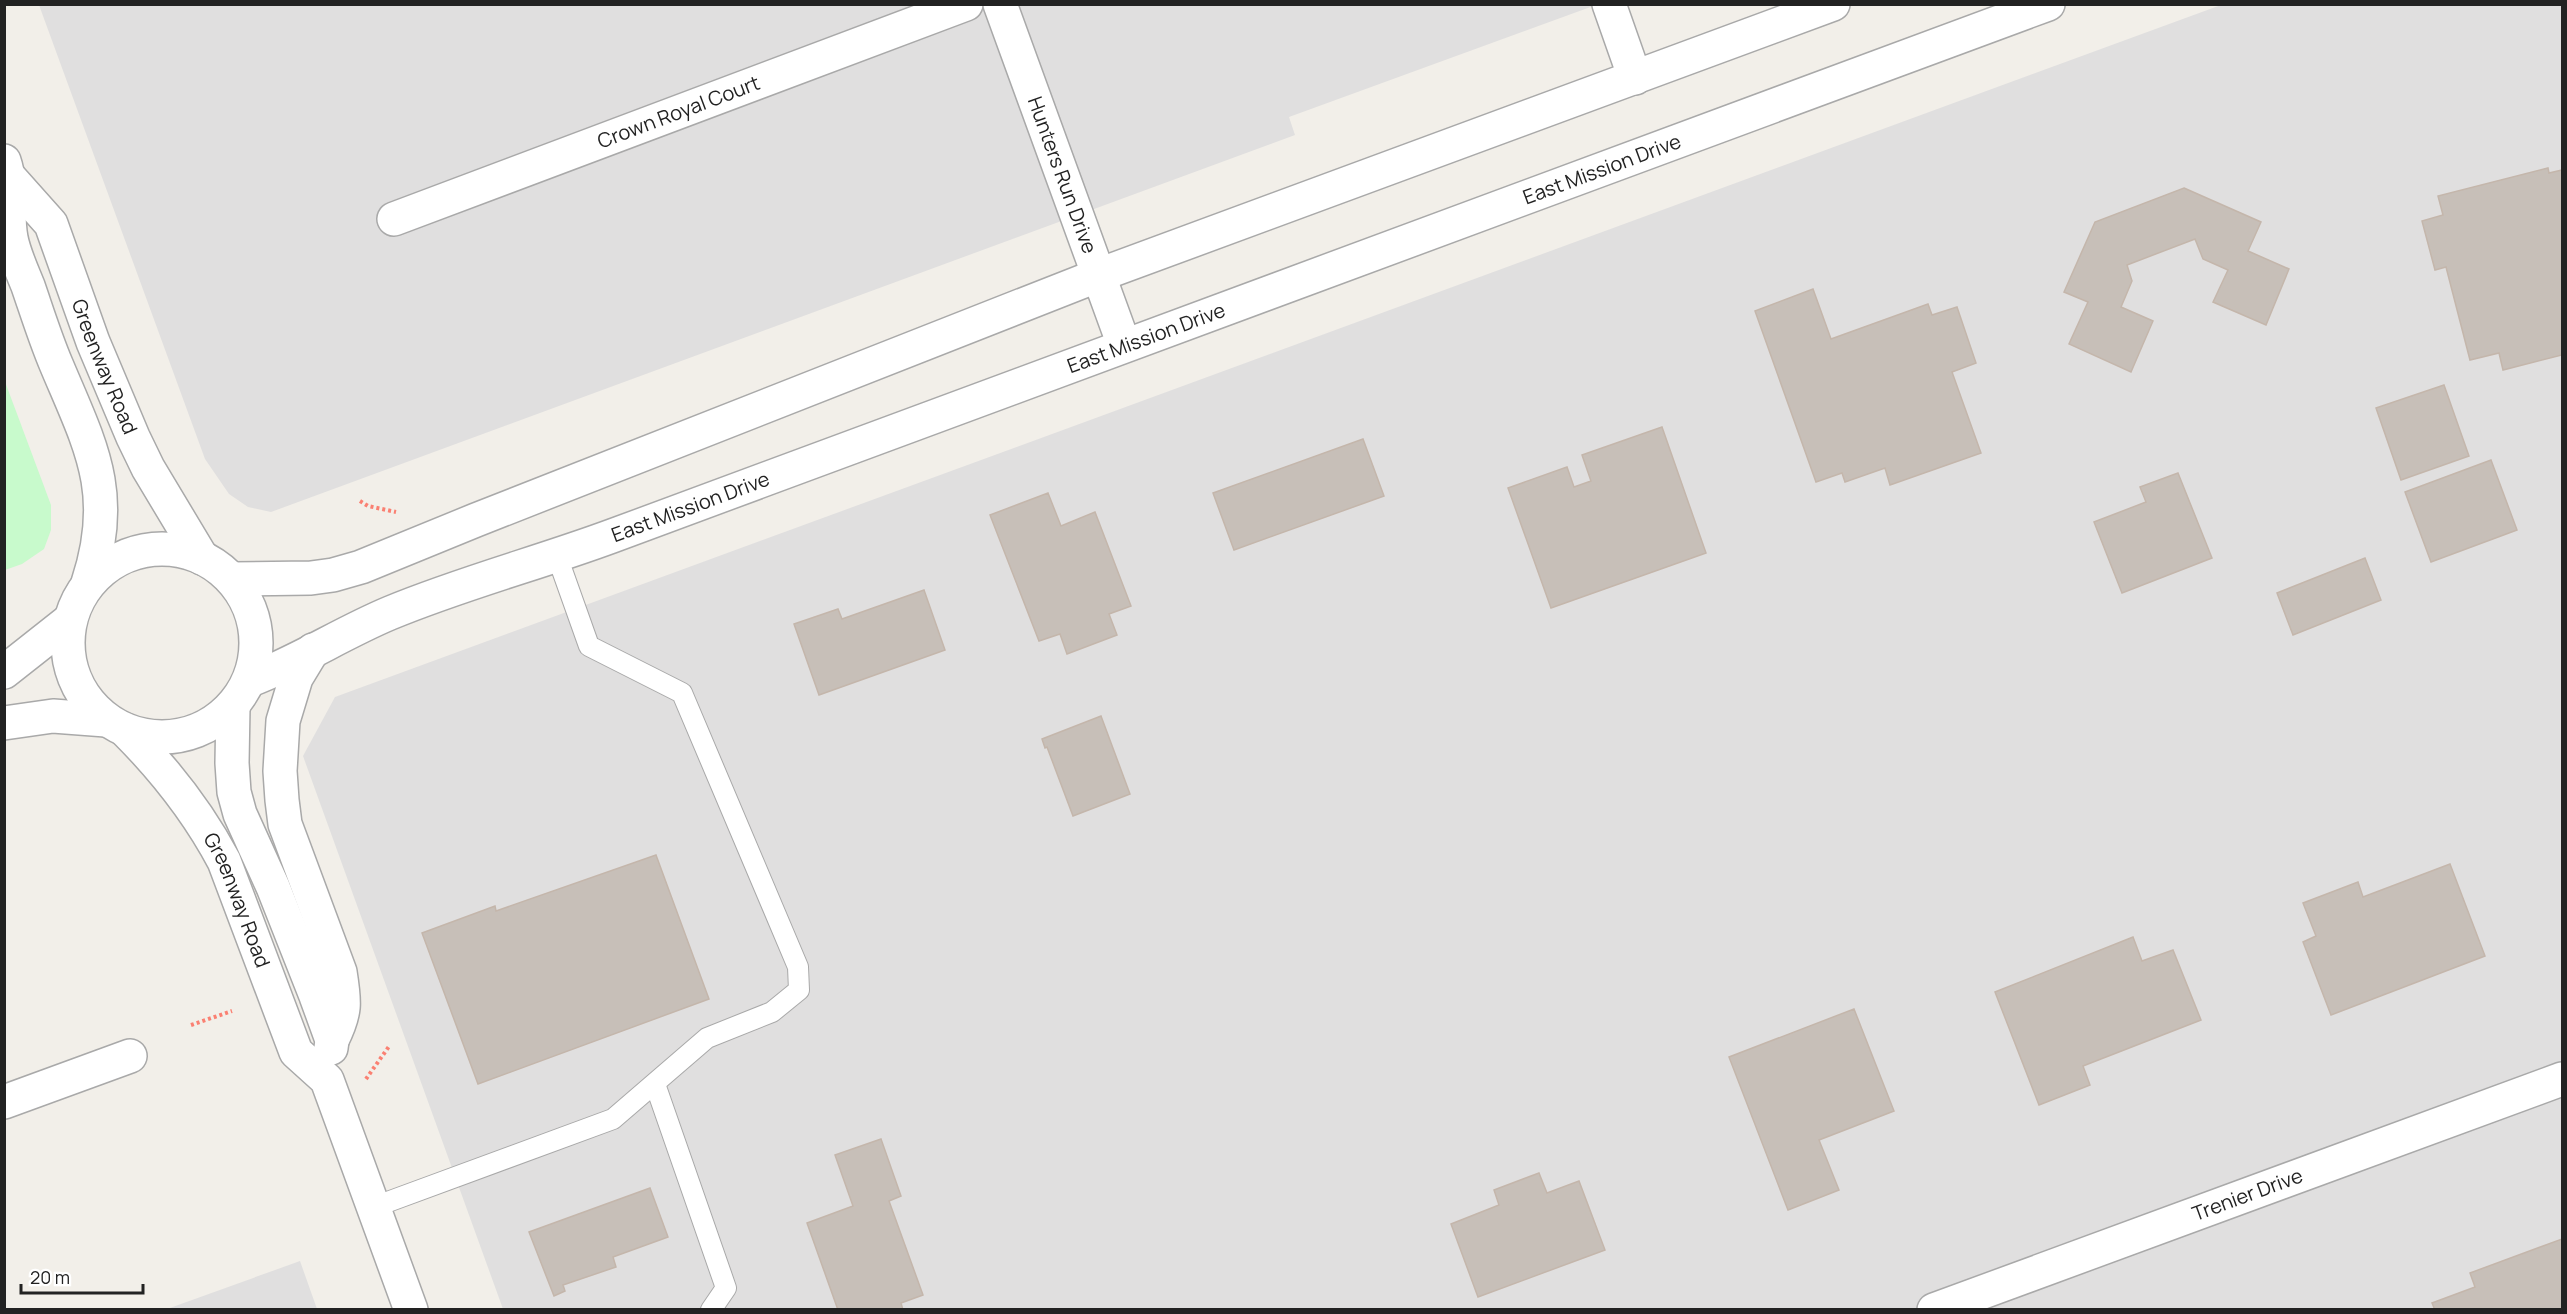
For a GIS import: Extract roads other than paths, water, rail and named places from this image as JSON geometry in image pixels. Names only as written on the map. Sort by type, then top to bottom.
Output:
[{"type":"street","name":"Crown Royal Court","points":[[394,219],[966,4]]},
{"type":"street","name":"Hunters Run Drive","points":[[1000,4],[1124,345]]},
{"type":"street","points":[[1609,4],[1635,78]]},
{"type":"street","points":[[232,579],[311,578],[361,567],[1099,275],[1833,4]]},
{"type":"street","name":"East Mission Drive","points":[[241,694],[272,672],[313,650],[413,604],[557,556],[2048,4]]},
{"type":"street","name":"Greenway Road","points":[[6,173],[51,224],[93,342],[133,437],[148,468],[202,558]]},
{"type":"street","name":"Greenway Road","points":[[6,173],[11,238],[47,341],[88,440],[99,477],[100,522],[95,563],[88,583]]},
{"type":"street","points":[[4,723],[53,716],[115,725],[152,736],[184,733],[211,722],[241,694],[254,665],[255,647],[251,618],[242,592],[219,567],[184,551],[164,550],[135,553],[106,567],[88,583],[78,599],[70,620],[69,661],[76,682],[115,725]]},
{"type":"street","points":[[4,672],[70,620]]},
{"type":"street","points":[[313,650],[296,678],[284,721],[280,780],[285,824],[340,972],[343,1018],[332,1040]]},
{"type":"street","name":"Greenway Road","points":[[241,694],[232,763],[234,792],[240,814],[273,887],[332,1040],[327,1080],[411,1310]]},
{"type":"street","name":"Greenway Road","points":[[115,725],[182,793],[208,831],[242,905],[296,1052],[327,1080]]},
{"type":"street","points":[[4,1102],[130,1056]]},
{"type":"street","name":"Trenier Drive","points":[[1934,1310],[2562,1079]]},
{"type":"lane","points":[[374,1207],[613,1119],[707,1038],[772,1012],[799,990],[798,967],[682,693],[589,646],[557,556]]},
{"type":"lane","points":[[655,1084],[726,1288],[711,1310]]}]
